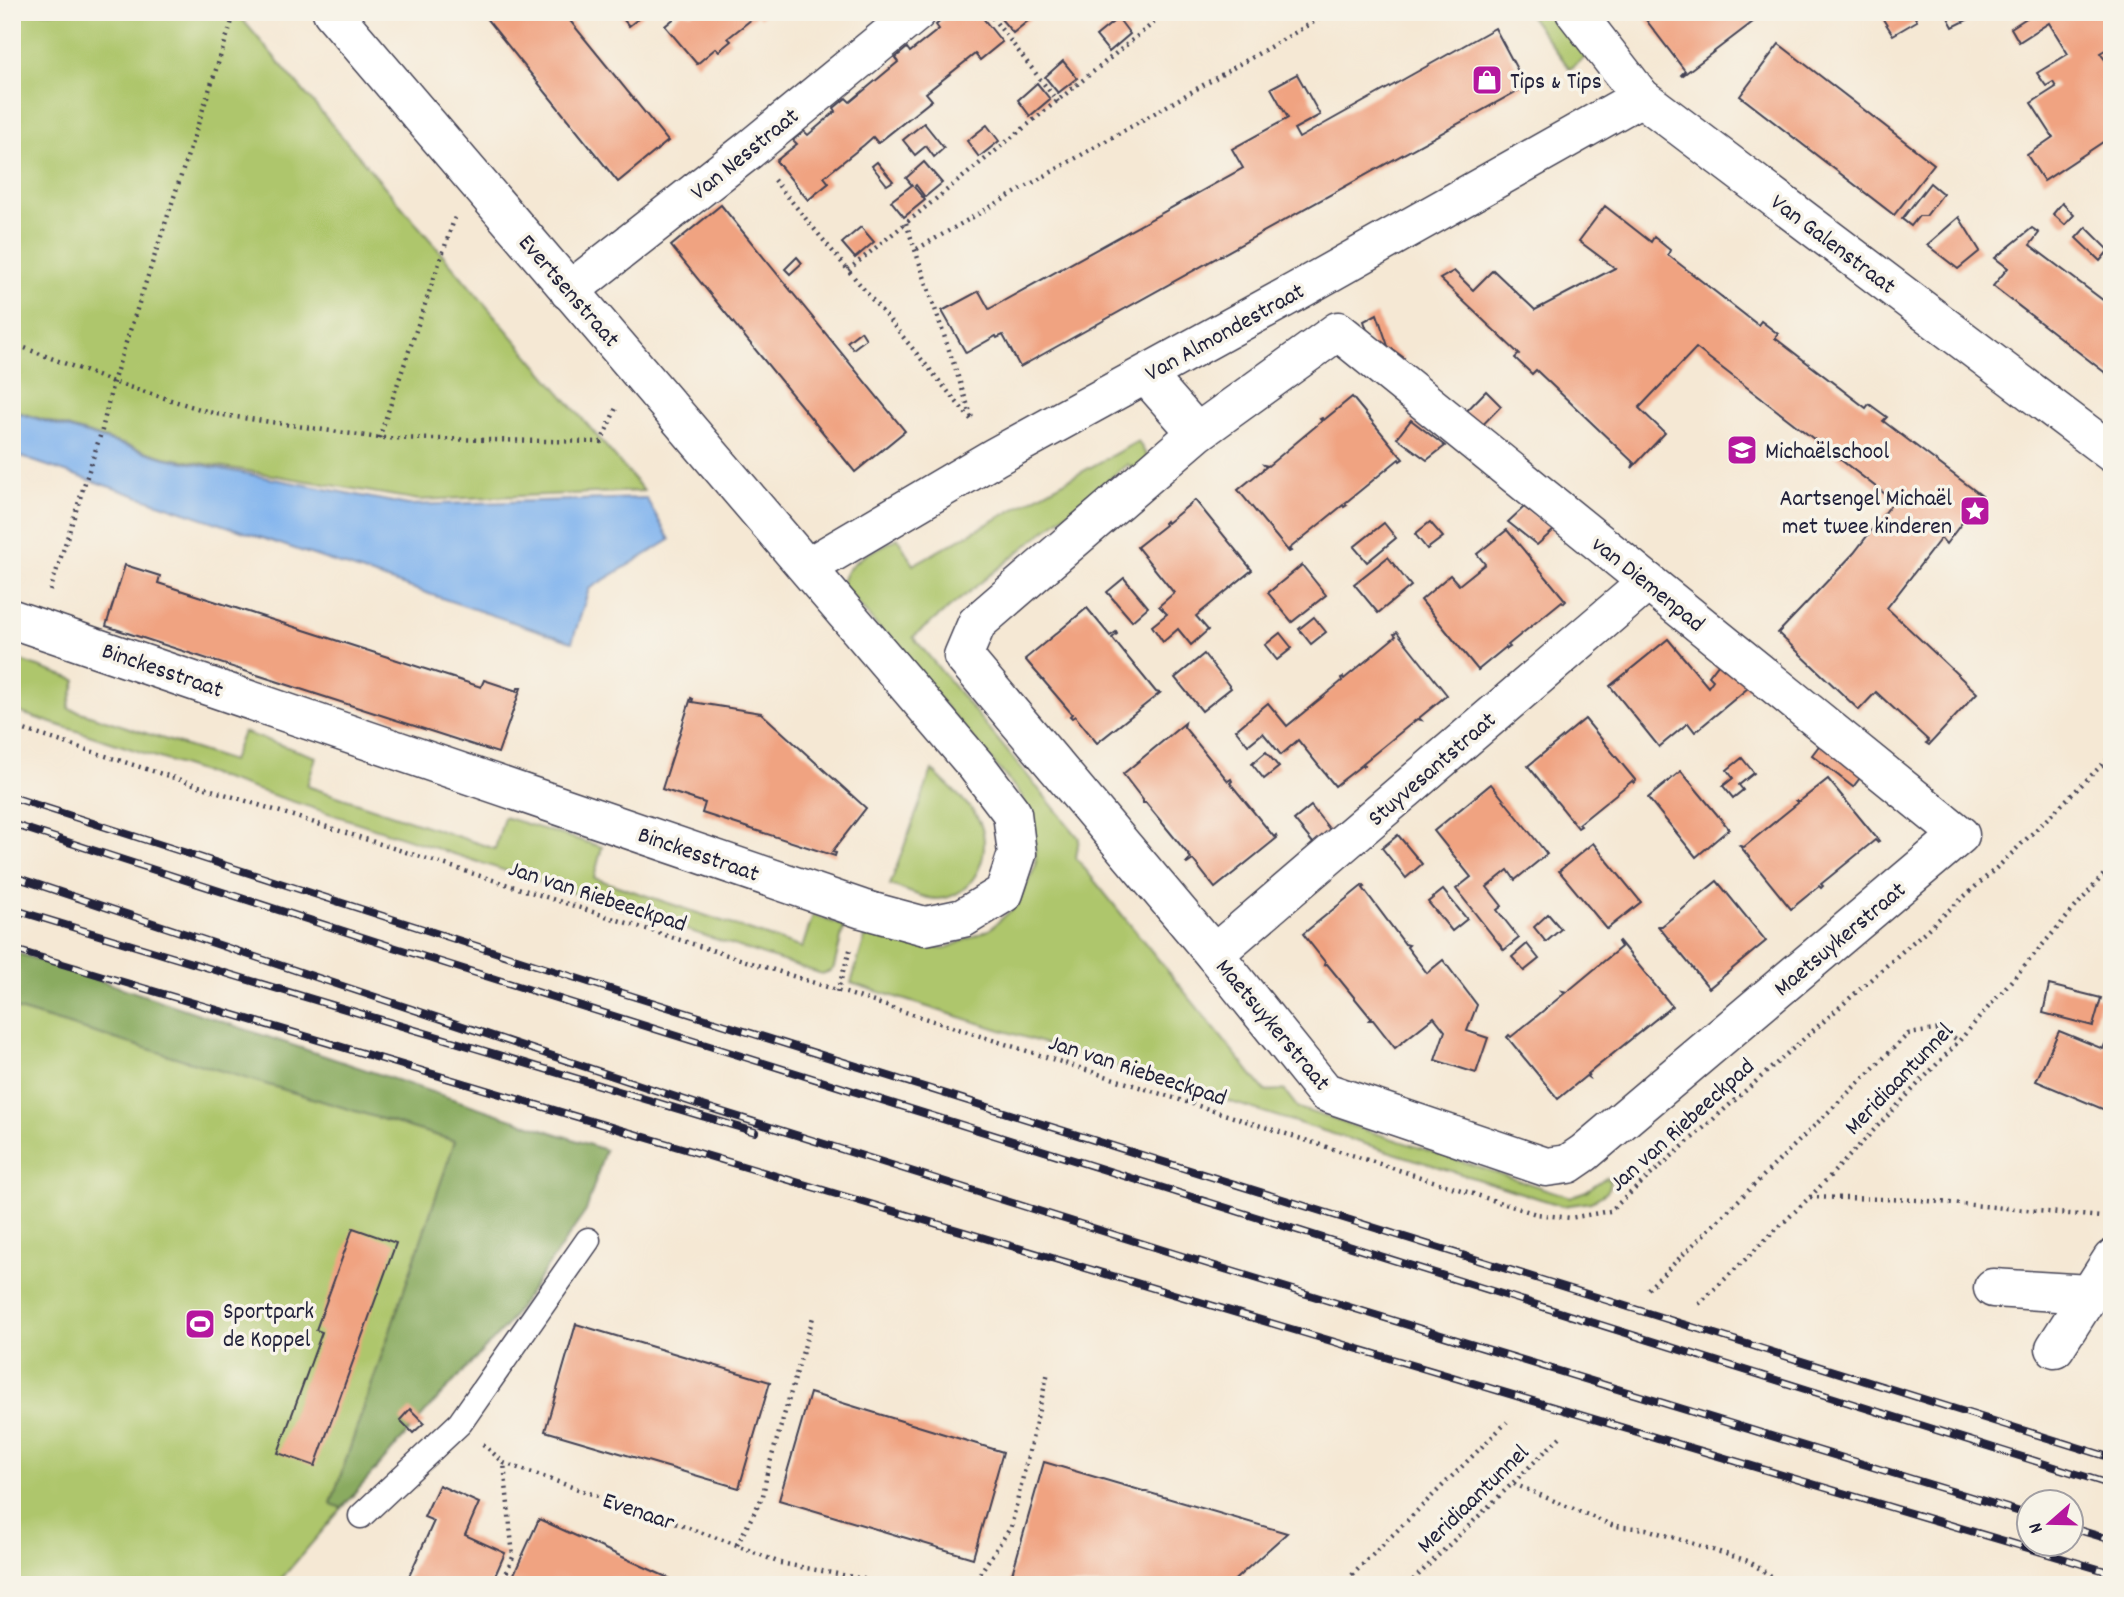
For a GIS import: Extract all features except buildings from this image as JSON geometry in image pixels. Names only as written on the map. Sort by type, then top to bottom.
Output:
[{"type":"street","name":"Evertsenstraat","points":[[332,12],[808,567]]},
{"type":"street","name":"Van Nesstraat","points":[[569,291],[749,150],[917,12]]},
{"type":"street","name":"Van Galenstraat","points":[[1576,12],[1641,97],[2112,453]]},
{"type":"street","name":"Van Almondestraat","points":[[808,567],[995,457],[1641,97]]},
{"type":"street","name":"Maetsuykerstraat","points":[[1338,331],[1197,433],[977,623],[963,656],[1214,954],[1325,1092],[1546,1167],[1568,1164],[1960,835]]},
{"type":"street","name":"van Diemenpad","points":[[1338,331],[1960,835]]},
{"type":"street","points":[[1146,375],[1197,433]]},
{"type":"street","name":"Binckesstraat","points":[[12,619],[862,909],[925,926],[963,918],[1004,893],[1017,854],[1012,813],[977,767],[808,567]]},
{"type":"street","name":"Stuyvesantstraat","points":[[1214,954],[1648,582]]},
{"type":"street","points":[[2055,1348],[2112,1259]]},
{"type":"street","points":[[1993,1288],[2089,1294]]},
{"type":"lane","points":[[361,1516],[460,1423],[589,1240]]},
{"type":"path","points":[[57,573],[102,430],[113,382],[234,12]]},
{"type":"path","points":[[988,12],[1058,102]]},
{"type":"path","points":[[848,270],[1167,12]]},
{"type":"path","points":[[917,249],[1326,13]]},
{"type":"path","points":[[749,150],[974,422],[906,223]]},
{"type":"path","points":[[379,438],[470,174]]},
{"type":"path","points":[[12,343],[113,382],[216,414],[379,438],[601,442],[635,366]]},
{"type":"path","name":"Jan van Riebeeckpad","points":[[12,726],[1536,1214],[1570,1218],[1610,1211],[2002,863],[2112,755]]},
{"type":"path","name":"Meridiaantunnel","points":[[1699,1304],[1810,1196],[1959,1041],[2112,865]]},
{"type":"path","points":[[1648,1289],[1908,1034],[1941,1029],[1959,1041]]},
{"type":"path","points":[[1810,1196],[1918,1200],[2112,1218]]},
{"type":"path","points":[[737,1545],[763,1496],[767,1473],[814,1314]]},
{"type":"path","points":[[972,1585],[1011,1527],[1048,1373]]},
{"type":"path","points":[[1342,1585],[1507,1422]]},
{"type":"path","name":"Meridiaantunnel","points":[[1408,1585],[1561,1436]]},
{"type":"path","name":"Evenaar","points":[[501,1585],[513,1557],[504,1463],[737,1545],[780,1563],[895,1585]]},
{"type":"path","points":[[1514,1483],[1615,1526],[1646,1529],[1748,1561],[1785,1585]]},
{"type":"green space","points":[[12,12],[236,12],[644,491],[419,500],[165,457],[12,410]]},
{"type":"green space","points":[[1527,12],[1562,12],[1592,52],[1570,69]]},
{"type":"green space","points":[[1138,441],[1151,463],[1137,475],[1128,464],[913,637],[1079,838],[1076,858],[1265,1091],[1284,1090],[1298,1108],[1570,1197],[1586,1191],[1606,1177],[1610,1181],[1607,1192],[1591,1202],[1563,1206],[851,983],[866,934],[899,944],[944,949],[989,930],[1017,905],[1036,865],[1034,827],[1022,796],[842,585],[844,576],[863,556],[898,538],[913,565]]},
{"type":"green space","points":[[12,658],[76,680],[68,708],[232,761],[243,732],[316,757],[307,786],[495,849],[504,817],[602,847],[594,878],[802,948],[813,915],[844,926],[834,967],[822,974],[12,710]]},
{"type":"green space","points":[[932,770],[977,817],[984,843],[983,857],[971,881],[950,897],[937,899],[890,885]]},
{"type":"green space","points":[[12,951],[605,1150],[586,1211],[506,1326],[430,1407],[342,1508],[331,1504],[455,1141],[12,1008]]},
{"type":"green space","name":"Sportpark de Koppel","points":[[12,1008],[455,1141],[331,1503],[342,1508],[276,1585],[12,1585]]},
{"type":"water","points":[[12,411],[165,458],[408,505],[646,498],[670,540],[589,589],[572,642],[12,454]]},
{"type":"railway","points":[[12,797],[629,995],[2112,1458]]},
{"type":"railway","points":[[12,824],[393,947],[2112,1485]]},
{"type":"railway","points":[[12,876],[697,1104],[1179,1255],[2016,1511]]},
{"type":"railway","points":[[12,909],[755,1132]]},
{"type":"railway","points":[[12,949],[2112,1573]]},
{"type":"railway","points":[[2086,1532],[2112,1540]]},
{"type":"place","name":"Tips & Tips","points":[[1487,80]]},
{"type":"place","name":"Michaëlschool","points":[[1742,450]]},
{"type":"place","name":"Aartsengel Michaël met twee kinderen","points":[[1975,511]]},
{"type":"place","name":"Sportpark de Koppel","points":[[200,1324]]}]
